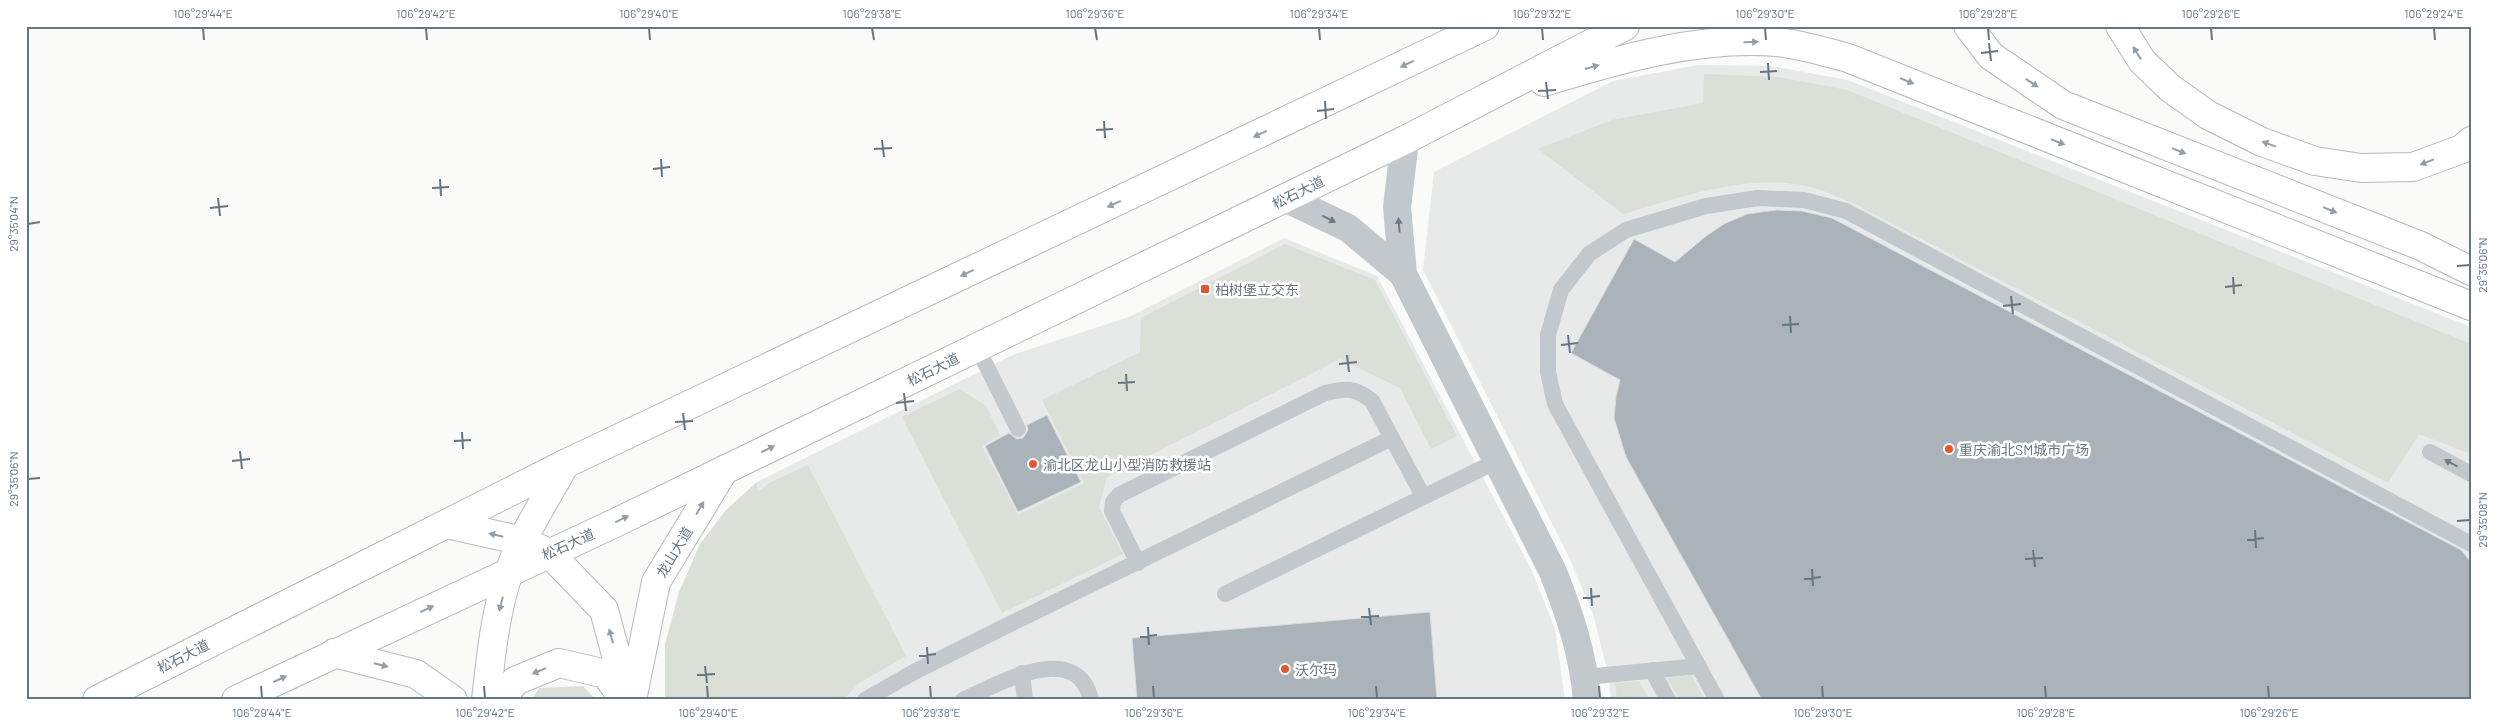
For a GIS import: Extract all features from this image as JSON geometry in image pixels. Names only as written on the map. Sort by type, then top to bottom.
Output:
[{"type":"main road","points":[[1451,43],[1474,26]]},
{"type":"main road","name":"松石大道","points":[[97,700],[565,464],[1485,26]]},
{"type":"main road","name":"松石大道","points":[[236,700],[724,470],[1405,140],[1625,26]]},
{"type":"main road","points":[[1968,26],[1991,56],[2063,105],[2421,246],[2471,270]]},
{"type":"main road","points":[[2120,26],[2142,61],[2170,88],[2208,115],[2262,142],[2315,161],[2361,168],[2413,167],[2462,149],[2471,141]]},
{"type":"main road","points":[[1478,101],[1610,62],[1697,43],[1778,42],[1848,58],[2471,306]]},
{"type":"main road","points":[[486,700],[494,633],[510,570],[523,541],[565,464]]},
{"type":"main road","name":"龙山大道","points":[[632,700],[656,582],[724,470]]},
{"type":"main road","points":[[447,524],[523,541],[549,552],[604,610],[628,700]]},
{"type":"main road","points":[[334,653],[416,674],[452,700]]},
{"type":"main road","points":[[501,700],[515,681],[559,663],[606,674],[624,700]]},
{"type":"street","points":[[1405,140],[1397,207],[1403,274],[1562,596],[1572,620],[1586,688]]},
{"type":"street","points":[[1285,198],[1348,228],[1403,274]]},
{"type":"lane","points":[[1718,700],[1555,404],[1548,372],[1548,335],[1561,290],[1589,254],[1626,230],[1706,206],[1758,198],[1804,200],[1846,211],[2471,544]]},
{"type":"lane","points":[[977,347],[1018,429]]},
{"type":"lane","points":[[1138,563],[1112,511],[1113,502],[1119,495],[1326,393],[1345,389],[1360,392],[1372,401],[1423,496]]},
{"type":"lane","points":[[865,700],[870,695],[974,642],[1392,438]]},
{"type":"lane","points":[[2430,452],[2471,474]]},
{"type":"lane","points":[[1226,594],[1497,461]]},
{"type":"lane","points":[[1586,688],[1652,670],[1699,666]]},
{"type":"lane","points":[[963,700],[1022,673],[1045,668],[1063,670],[1077,677],[1086,686],[1091,700]]},
{"type":"lane","points":[[1652,670],[1668,700]]},
{"type":"lane","points":[[1022,673],[1025,700]]},
{"type":"shaded area","name":"重庆渝北SM城市广场","points":[[1698,65],[1771,66],[1848,80],[2471,327],[2471,700],[1611,700],[1608,674],[1593,614],[1569,557],[1423,270],[1434,172],[1613,81]]},
{"type":"shaded area","points":[[1704,74],[1779,77],[1847,90],[2471,344],[2471,454],[2419,434],[2388,483],[1853,203],[1827,192],[1787,183],[1739,184],[1715,188],[1623,214],[1538,149],[1612,120],[1703,103]]},
{"type":"shaded area","points":[[1284,238],[1377,276],[1531,569],[1555,629],[1565,700],[774,700],[757,482],[1015,354],[1129,317]]},
{"type":"shaded area","points":[[1285,244],[1375,280],[1457,436],[1431,449],[1400,388],[1340,359],[1107,477],[1099,507],[1123,554],[1002,613],[902,417],[960,389],[986,406],[1000,435],[982,446],[1018,515],[1084,483],[1042,400],[1140,352],[1141,318]]},
{"type":"shaded area","points":[[808,465],[906,656],[859,683],[843,700],[665,700],[665,644],[679,592],[700,544],[726,510],[757,482],[758,492],[769,483]]},
{"type":"shaded area","points":[[1691,675],[1705,700],[1680,700],[1667,678]]},
{"type":"shaded area","points":[[1639,681],[1649,700],[1617,700],[1615,683]]},
{"type":"shaded area","points":[[583,686],[596,700],[532,700],[539,688]]},
{"type":"building","name":"重庆渝北SM城市广场","points":[[1776,210],[1802,211],[1832,218],[2461,550],[2471,562],[2471,700],[1762,700],[1626,457],[1614,418],[1620,380],[1571,353],[1634,239],[1675,262],[1706,236],[1724,224],[1747,214]]},
{"type":"building","name":"渝北区龙山小型消防救援站","points":[[1047,415],[1081,482],[1018,512],[985,446],[1009,433],[1017,439],[1023,438],[1028,430],[1027,425]]},
{"type":"building","name":"沃尔玛","points":[[1430,612],[1437,700],[1137,700],[1132,638]]},
{"type":"place","name":"柏树堡立交东","points":[[1205,289]]},
{"type":"place","name":"重庆渝北SM城市广场","points":[[1949,449]]},
{"type":"place","name":"渝北区龙山小型消防救援站","points":[[1033,464]]},
{"type":"place","name":"沃尔玛","points":[[1285,669]]}]
